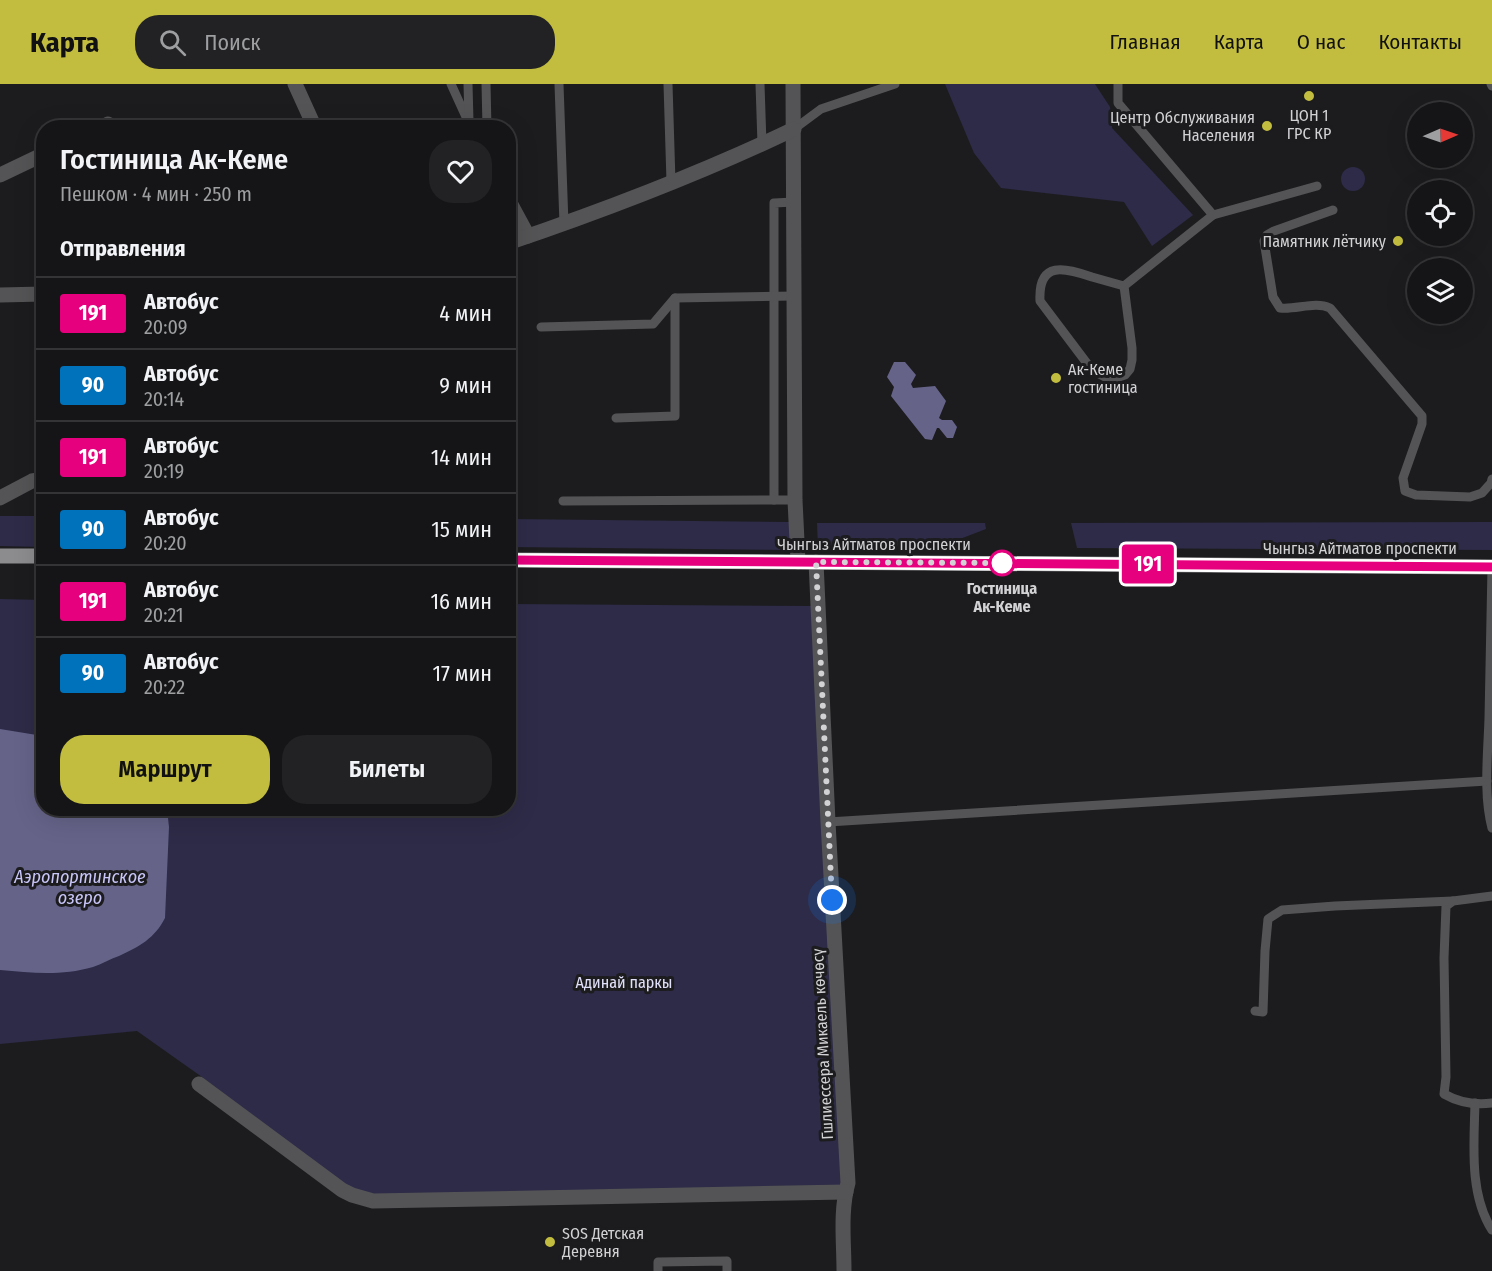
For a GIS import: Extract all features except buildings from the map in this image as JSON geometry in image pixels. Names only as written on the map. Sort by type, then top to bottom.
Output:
[{"type":"main road","points":[[0,556],[36,556]]},
{"type":"main road","name":"Чынгыз Айтматов проспекти","points":[[516,560],[1492,567]]},
{"type":"street","points":[[295,84],[311,120]]},
{"type":"street","points":[[793,84],[795,500],[798,562]]},
{"type":"street","points":[[516,240],[671,182],[794,129]]},
{"type":"street","points":[[0,175],[36,158]]},
{"type":"street","points":[[516,214],[528,236]]},
{"type":"street","points":[[0,295],[36,294]]},
{"type":"street","points":[[0,498],[36,480]]},
{"type":"street","name":"Гшлиессера Микаель көчөсү","points":[[816,562],[848,1183],[843,1214],[844,1271]]},
{"type":"street","points":[[199,1084],[342,1190],[373,1201],[846,1192]]},
{"type":"lane","points":[[451,84],[467,120]]},
{"type":"lane","points":[[468,84],[470,120]]},
{"type":"lane","points":[[486,84],[487,120]]},
{"type":"lane","points":[[559,84],[564,224]]},
{"type":"lane","points":[[668,84],[671,182]]},
{"type":"lane","points":[[760,84],[762,144]]},
{"type":"lane","points":[[794,129],[821,109],[896,84]]},
{"type":"lane","points":[[1118,84],[1118,104],[1213,215]]},
{"type":"lane","points":[[1124,286],[1213,215],[1317,186]]},
{"type":"lane","points":[[774,500],[774,203],[794,202]]},
{"type":"lane","points":[[1333,210],[1267,235],[1264,241],[1273,297],[1280,308],[1324,305],[1330,308],[1422,416],[1422,424],[1403,478],[1405,492],[1416,495],[1470,497],[1482,493],[1491,483],[1492,478]]},
{"type":"lane","points":[[1060,269],[1124,286],[1132,360],[1130,369],[1125,375],[1116,378],[1105,377],[1092,370],[1040,301],[1039,288],[1043,278],[1060,269]]},
{"type":"lane","points":[[541,327],[653,324],[675,298],[795,296]]},
{"type":"lane","points":[[616,418],[675,416],[675,298]]},
{"type":"lane","points":[[563,501],[795,500]]},
{"type":"lane","points":[[1492,567],[1487,781],[1492,828]]},
{"type":"lane","points":[[828,822],[1487,781]]},
{"type":"lane","points":[[1255,1011],[1263,1012],[1268,919],[1282,910],[1453,901],[1492,896]]},
{"type":"lane","points":[[1453,901],[1446,906],[1444,958],[1446,1077],[1444,1094],[1453,1099],[1483,1104],[1492,1103]]},
{"type":"lane","points":[[1475,1103],[1474,1156],[1479,1200],[1492,1230]]},
{"type":"lane","points":[[658,1271],[658,1262],[727,1261],[727,1271]]},
{"type":"green space","points":[[945,84],[1095,84],[1110,107],[1112,128],[1193,215],[1152,246],[1124,202],[1001,188],[974,153]]},
{"type":"green space","points":[[1353,167],[1362,170],[1365,179],[1362,188],[1353,191],[1344,188],[1341,179],[1344,170]]},
{"type":"green space","points":[[0,516],[36,516],[36,547],[0,546]]},
{"type":"green space","points":[[516,519],[791,522],[790,550],[516,547]]},
{"type":"green space","points":[[1492,522],[1492,550],[1077,548],[1071,523]]},
{"type":"green space","points":[[817,523],[985,523],[986,529],[939,547],[818,548]]},
{"type":"green space","name":"Адинай паркы","points":[[0,599],[36,600],[36,816],[516,816],[516,604],[813,606],[844,1181],[841,1186],[379,1195],[350,1189],[137,1031],[0,1044]]},
{"type":"water","points":[[894,362],[905,362],[916,375],[911,384],[913,388],[935,386],[946,401],[939,418],[952,420],[957,427],[953,438],[947,438],[937,428],[932,440],[925,439],[891,396],[894,387],[887,377]]},
{"type":"water","name":"Аэропортинское озеро","points":[[0,729],[36,735],[36,816],[168,816],[169,827],[165,918],[151,936],[126,953],[81,970],[47,973],[0,970]]},
{"type":"bus line","name":"191","points":[[516,560],[1492,567]]},
{"type":"place","name":"ЦОН 1 ГРС КР","points":[[1309,96]]},
{"type":"place","name":"Центр Обслуживания Населения","points":[[1267,126]]},
{"type":"place","name":"Памятник лётчику","points":[[1398,241]]},
{"type":"place","name":"Ак-Кеме гостиница","points":[[1056,378]]},
{"type":"place","name":"Гостиница Ак-Кеме","points":[[1002,563]]},
{"type":"place","name":"SOS Детская Деревня","points":[[550,1242]]},
{"type":"route","points":[[832,900],[816,562],[1008,563],[1002,563]]}]
